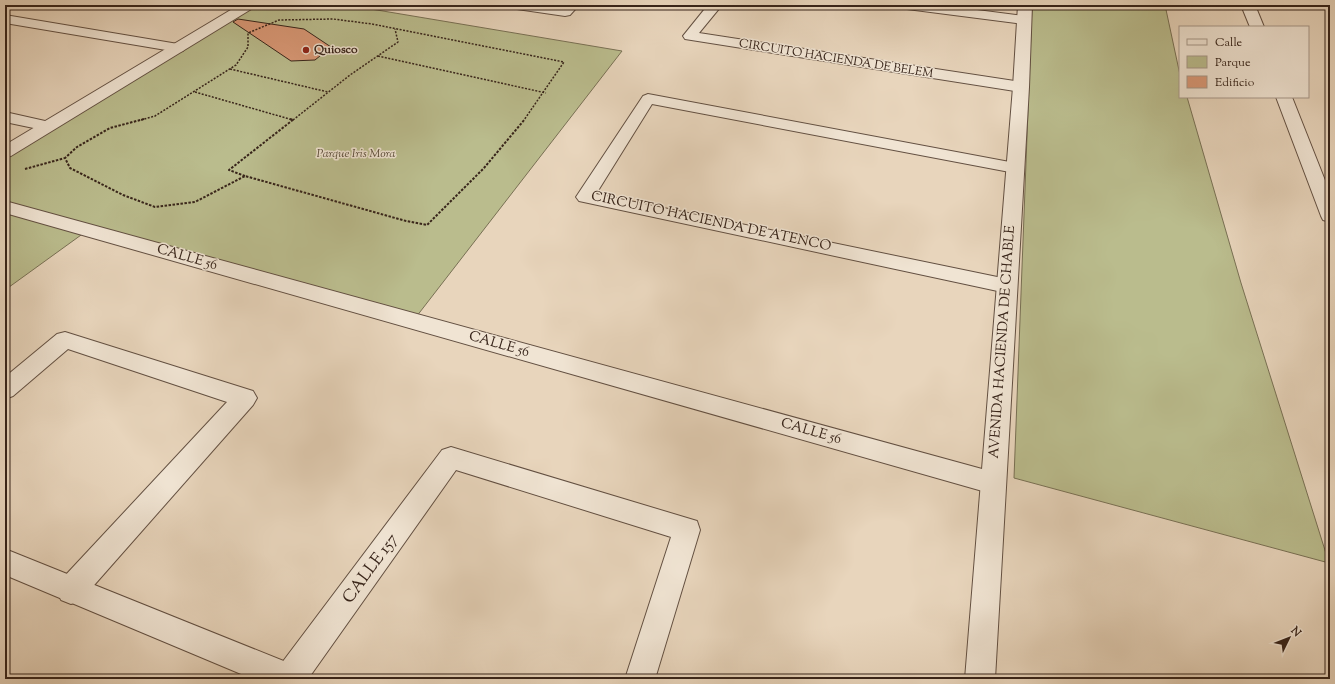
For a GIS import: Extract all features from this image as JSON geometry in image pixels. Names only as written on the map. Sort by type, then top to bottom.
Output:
[{"type":"street","points":[[5,152],[248,5]]},
{"type":"street","points":[[516,5],[565,12],[572,5]]},
{"type":"street","name":"CIRCUITO HACIENDA DE BELEM","points":[[715,5],[690,36],[1021,87]]},
{"type":"street","points":[[907,5],[1025,13]]},
{"type":"street","points":[[1248,5],[1257,26]]},
{"type":"street","name":"AVENIDA HACIENDA DE CHABLE","points":[[980,679],[1025,13]]},
{"type":"street","points":[[5,19],[178,48]]},
{"type":"street","points":[[1284,98],[1330,216]]},
{"type":"street","name":"CIRCUITO HACIENDA DE ATENCO","points":[[1007,286],[584,197],[648,99],[1015,168]]},
{"type":"street","points":[[5,117],[48,126]]},
{"type":"street","name":"CALLE 56","points":[[5,207],[993,483]]},
{"type":"street","points":[[5,390],[65,340],[245,398],[71,590]]},
{"type":"street","name":"CALLE 157","points":[[290,679],[451,458],[687,530],[640,679]]},
{"type":"street","points":[[5,562],[290,679]]},
{"type":"path","points":[[20,170],[65,158],[77,147],[110,128],[155,116],[236,65],[248,47],[248,34],[279,20],[333,19],[395,29],[564,62],[546,93],[462,193],[427,224],[406,221],[245,176],[229,170],[350,75],[398,42],[395,29]]},
{"type":"path","points":[[378,56],[546,93]]},
{"type":"path","points":[[230,69],[329,92]]},
{"type":"path","points":[[194,92],[294,120]]},
{"type":"path","points":[[65,158],[70,168],[123,195],[155,207],[195,202],[245,176]]},
{"type":"green space","name":"Parque Iris Mora","points":[[248,5],[347,5],[622,51],[413,321],[88,230],[5,290],[5,153]]},
{"type":"green space","points":[[1032,5],[1165,5],[1179,70],[1179,98],[1187,98],[1241,283],[1329,563],[1014,478]]},
{"type":"building","points":[[238,19],[304,29],[331,47],[315,60],[291,61],[233,22]]},
{"type":"place","name":"Quiosco","points":[[306,50]]}]
